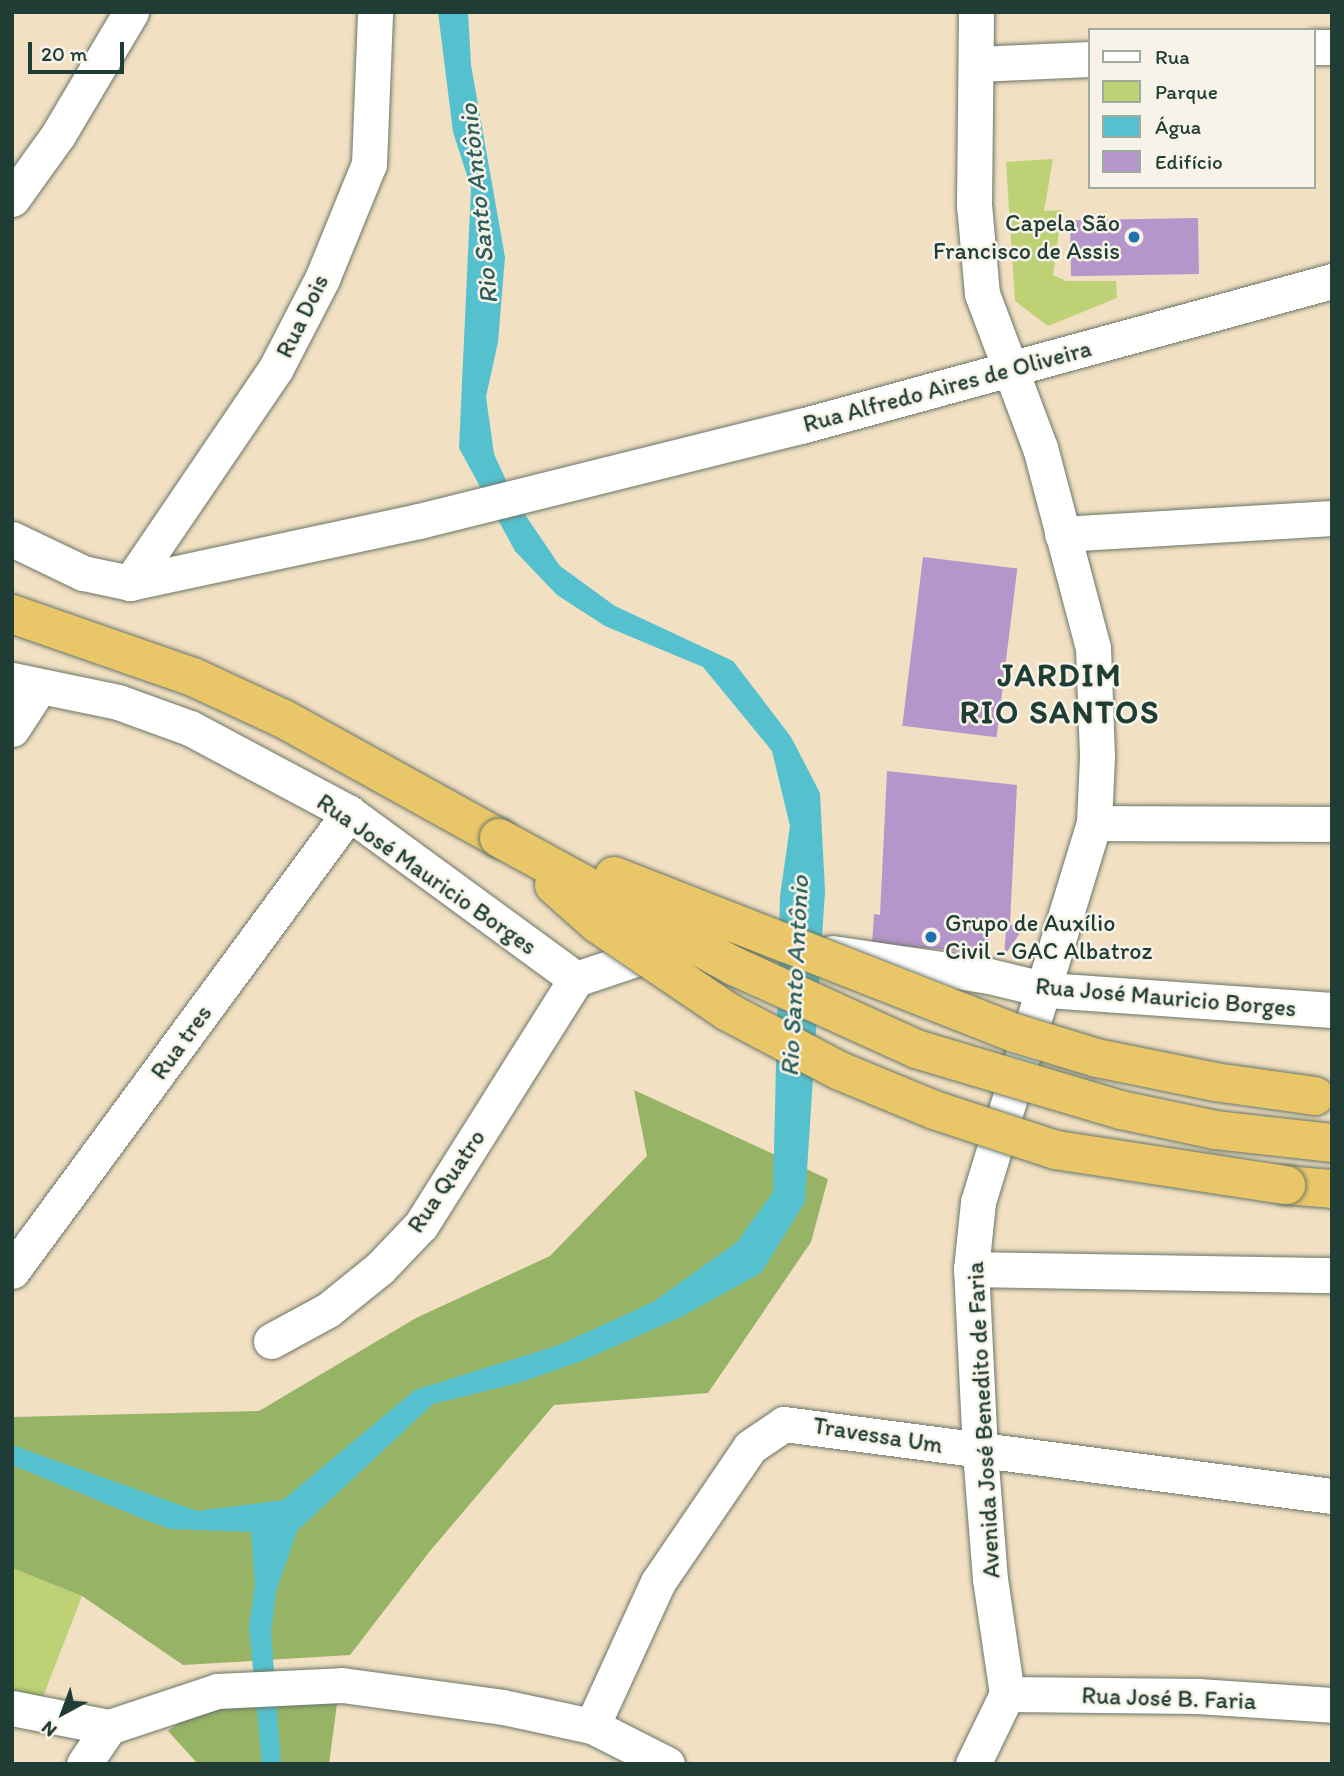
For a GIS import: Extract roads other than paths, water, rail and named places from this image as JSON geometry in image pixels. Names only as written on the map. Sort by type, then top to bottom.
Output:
[{"type":"highway","points":[[12,614],[193,677],[284,719],[734,966],[916,1049],[1121,1110],[1215,1130],[1332,1143]]},
{"type":"highway","points":[[499,838],[602,871],[1015,1033],[1097,1058],[1215,1083],[1323,1097]]},
{"type":"highway","points":[[499,838],[598,924],[676,979],[840,1071],[934,1110],[1056,1150],[1286,1185],[1332,1189]]},
{"type":"street","points":[[12,199],[58,135],[131,12]]},
{"type":"street","name":"Rua Dois","points":[[130,583],[275,370],[322,279],[369,164],[375,12]]},
{"type":"street","name":"Avenida José Benedito de Faria","points":[[976,12],[977,256],[982,294],[1040,449],[1093,648],[1094,823],[1047,990],[978,1202],[971,1269],[980,1451],[990,1579],[1007,1694]]},
{"type":"street","points":[[977,64],[1088,59]]},
{"type":"street","name":"Rua Alfredo Aires de Oliveira","points":[[130,583],[419,522],[1009,369],[1332,281]]},
{"type":"street","points":[[1062,534],[1332,518]]},
{"type":"street","points":[[12,540],[83,573],[130,583]]},
{"type":"street","points":[[12,729],[26,683]]},
{"type":"street","name":"Rua José Mauricio Borges","points":[[26,683],[117,702],[190,728],[349,813],[576,979],[656,950],[740,942],[877,959],[1047,990],[1332,1010]]},
{"type":"street","name":"Rua tres","points":[[12,1271],[349,813]]},
{"type":"street","points":[[1094,823],[1332,824]]},
{"type":"street","name":"Rua Quatro","points":[[271,1341],[327,1310],[380,1268],[421,1224],[576,979]]},
{"type":"street","points":[[971,1269],[1332,1275]]},
{"type":"street","name":"Travessa Um","points":[[592,1726],[658,1581],[750,1447],[768,1432],[784,1424],[806,1423],[980,1451],[1332,1496]]},
{"type":"street","points":[[12,1708],[109,1727],[217,1691],[289,1684],[342,1685],[503,1707],[592,1726],[658,1762]]},
{"type":"street","points":[[974,1764],[1007,1694]]},
{"type":"street","name":"Rua José B. Faria","points":[[1007,1694],[1198,1696],[1332,1705]]},
{"type":"street","points":[[84,1764],[109,1727]]},
{"type":"water","name":"Rio Santo Antônio","points":[[438,12],[468,12],[471,65],[505,257],[498,342],[486,397],[494,454],[515,500],[560,566],[615,606],[733,661],[791,737],[820,793],[825,891],[805,1202],[761,1273],[681,1317],[584,1360],[522,1382],[433,1404],[297,1531],[276,1592],[271,1632],[281,1764],[262,1764],[249,1626],[255,1585],[251,1532],[170,1529],[12,1465],[12,1445],[197,1511],[283,1500],[415,1390],[559,1345],[653,1302],[737,1242],[773,1192],[780,896],[790,826],[772,751],[703,667],[605,626],[557,595],[515,551],[459,448],[471,188],[453,132]]},
{"type":"place","name":"Capela São Francisco de Assis","points":[[1134,237]]},
{"type":"place","name":"Grupo de Auxílio Civil - GAC Albatroz","points":[[931,937]]},
{"type":"district","name":"JARDIM RIO SANTOS","points":[[1060,694]]}]
